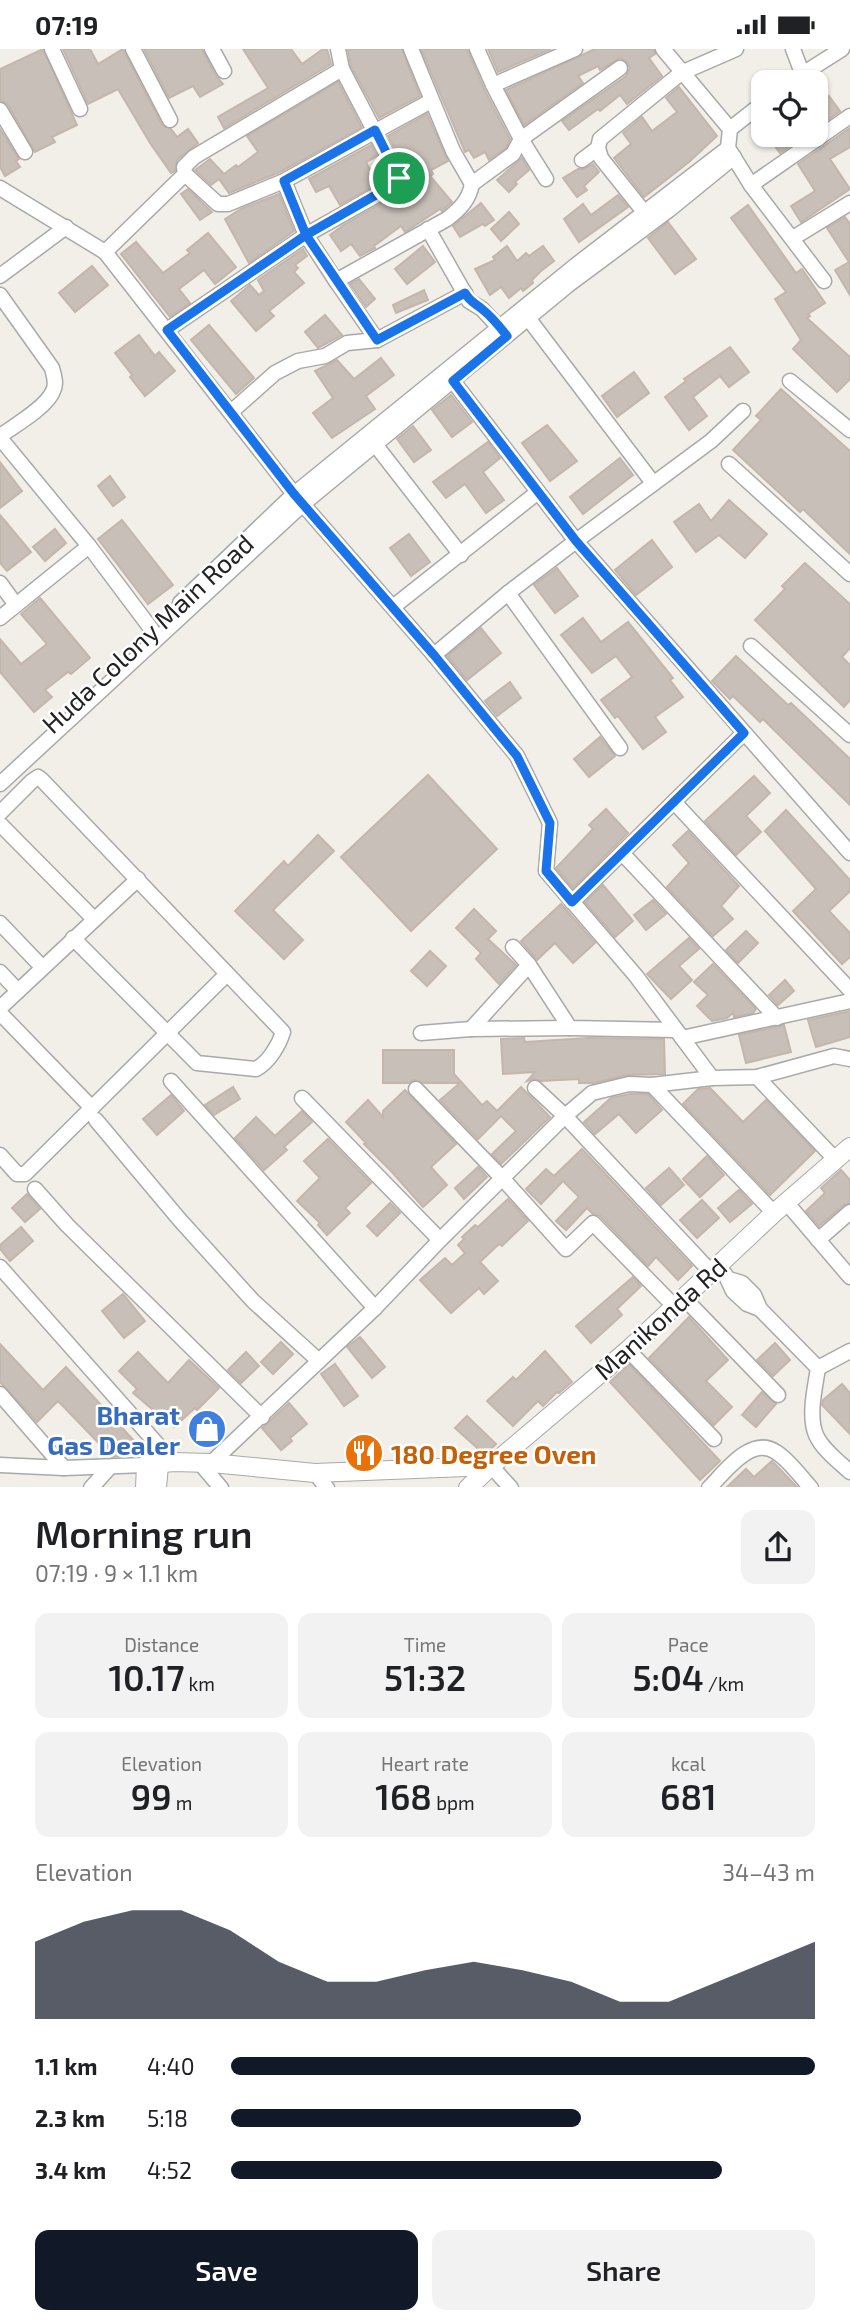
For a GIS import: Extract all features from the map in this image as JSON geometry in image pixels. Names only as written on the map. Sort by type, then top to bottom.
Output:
[{"type":"street","points":[[52,49],[80,109]]},
{"type":"street","points":[[133,49],[170,120]]},
{"type":"street","points":[[212,49],[224,71]]},
{"type":"street","points":[[167,330],[306,235],[398,180],[342,69],[338,49]]},
{"type":"street","points":[[335,281],[447,219],[470,196],[472,184],[453,151],[411,49]]},
{"type":"street","points":[[477,49],[492,85],[546,179]]},
{"type":"street","points":[[492,85],[575,49]]},
{"type":"street","points":[[663,49],[730,129],[731,153],[751,185],[824,281]]},
{"type":"street","points":[[582,160],[597,148],[600,139],[681,73],[736,49]]},
{"type":"street","points":[[793,49],[795,70]]},
{"type":"street","points":[[809,70],[842,49]]},
{"type":"street","points":[[472,184],[513,154],[521,139],[621,68]]},
{"type":"street","points":[[342,69],[194,157],[184,167],[185,174],[218,204],[228,204],[284,181],[432,101]]},
{"type":"street","points":[[0,110],[25,152]]},
{"type":"street","points":[[730,129],[751,112]]},
{"type":"street","points":[[751,185],[850,116]]},
{"type":"street","points":[[597,148],[601,158],[644,212]]},
{"type":"street","points":[[0,784],[299,499],[449,377],[644,212],[731,153]]},
{"type":"street","points":[[503,332],[528,318],[731,153]]},
{"type":"street","points":[[105,253],[185,174]]},
{"type":"street","points":[[284,181],[306,235],[377,340]]},
{"type":"street","points":[[0,188],[105,253],[299,499],[517,756],[550,823],[546,871],[636,976],[712,1078]]},
{"type":"street","points":[[793,238],[850,203]]},
{"type":"street","points":[[0,276],[66,227]]},
{"type":"street","points":[[428,229],[469,301],[482,309],[503,332]]},
{"type":"street","points":[[230,412],[275,373],[298,361],[325,356],[347,343],[377,340],[465,293]]},
{"type":"street","points":[[0,295],[52,368],[55,378],[55,389],[49,399],[0,437],[89,546],[152,630]]},
{"type":"street","points":[[528,318],[653,483]]},
{"type":"street","points":[[299,499],[374,443],[449,377]]},
{"type":"street","points":[[449,377],[576,541],[850,853]]},
{"type":"street","points":[[790,381],[850,430]]},
{"type":"street","points":[[434,655],[508,593],[711,441],[743,411]]},
{"type":"street","points":[[374,443],[461,555]]},
{"type":"street","points":[[729,464],[850,574]]},
{"type":"street","points":[[393,607],[538,492]]},
{"type":"street","name":"Huda Colony Main Road","points":[[0,772],[152,630],[299,499]]},
{"type":"street","points":[[0,618],[89,546]]},
{"type":"street","points":[[0,583],[16,605]]},
{"type":"street","points":[[508,593],[620,748]]},
{"type":"street","points":[[751,646],[850,735]]},
{"type":"street","points":[[572,902],[744,733]]},
{"type":"street","points":[[0,813],[38,777],[283,1032],[264,1064],[256,1069],[197,1062],[73,937]]},
{"type":"street","points":[[674,802],[850,990]]},
{"type":"street","points":[[0,824],[93,918]]},
{"type":"street","points":[[622,853],[777,1018]]},
{"type":"street","points":[[138,879],[93,918],[0,1010],[94,1114],[179,1219],[253,1301],[319,1361]]},
{"type":"street","points":[[0,923],[42,967]]},
{"type":"street","points":[[513,947],[529,965],[570,1028]]},
{"type":"street","points":[[471,1029],[529,965]]},
{"type":"street","points":[[0,972],[18,991]]},
{"type":"street","points":[[0,1155],[17,1174],[25,1174],[94,1114],[227,974]]},
{"type":"street","points":[[421,1033],[471,1029],[570,1028],[679,1034],[777,1018],[850,1001]]},
{"type":"street","points":[[205,1463],[262,1417],[375,1308],[565,1116],[592,1093],[629,1084],[652,1085],[712,1078],[757,1077],[834,1056],[850,1059]]},
{"type":"street","points":[[757,1077],[835,1159]]},
{"type":"street","points":[[171,1081],[375,1308]]},
{"type":"street","points":[[652,1085],[818,1240],[850,1277]]},
{"type":"street","points":[[535,1088],[719,1272],[733,1291],[747,1304],[760,1309],[818,1368]]},
{"type":"street","points":[[416,1089],[566,1249],[593,1223],[778,1395]]},
{"type":"street","points":[[302,1098],[440,1240]]},
{"type":"street","name":"Manikonda Rd","points":[[468,1487],[628,1350],[679,1301],[719,1272],[780,1207],[850,1147]]},
{"type":"street","points":[[36,1189],[66,1225],[262,1417]]},
{"type":"street","points":[[818,1240],[850,1212]]},
{"type":"street","points":[[0,1267],[159,1464],[157,1487]]},
{"type":"street","points":[[628,1350],[714,1439]]},
{"type":"street","points":[[818,1368],[850,1351]]},
{"type":"street","points":[[818,1368],[813,1420],[816,1435],[850,1472]]},
{"type":"street","points":[[0,1394],[64,1468]]},
{"type":"street","points":[[709,1487],[745,1453],[756,1447],[776,1452],[810,1487]]},
{"type":"street","points":[[205,1463],[221,1487]]},
{"type":"street","points":[[0,1465],[64,1468],[205,1463],[315,1473],[491,1466],[511,1487]]},
{"type":"street","points":[[145,1487],[159,1464]]},
{"type":"street","points":[[91,1487],[110,1467]]},
{"type":"street","points":[[315,1473],[327,1487]]},
{"type":"building","points":[[43,49],[77,125],[52,137],[55,142],[35,152],[8,105],[0,100],[0,69]]},
{"type":"building","points":[[63,49],[90,49],[98,64],[123,49],[162,125],[171,129],[177,137],[188,129],[198,143],[177,160],[175,171],[171,173],[150,143],[118,89],[88,104]]},
{"type":"building","points":[[144,49],[202,49],[223,84],[200,97],[193,86],[169,98]]},
{"type":"building","points":[[243,49],[291,49],[302,64],[327,49],[331,64],[224,128],[218,117],[268,88]]},
{"type":"building","points":[[402,49],[420,96],[379,118],[351,66],[348,50]]},
{"type":"building","points":[[421,49],[467,49],[510,139],[506,148],[489,160],[485,152],[474,158],[469,150],[465,152]]},
{"type":"building","points":[[488,49],[551,49],[498,72]]},
{"type":"building","points":[[595,49],[654,49],[655,54],[649,58],[662,76],[627,104],[620,95],[569,130],[562,121],[626,76],[630,68],[627,62],[620,58],[600,70],[598,66],[578,76],[583,83],[524,125],[506,90]]},
{"type":"building","points":[[338,82],[362,128],[280,172],[229,193],[219,179],[211,185],[195,170],[210,159],[224,174],[236,165],[238,167],[258,152],[247,136]]},
{"type":"building","points":[[679,87],[717,136],[644,197],[614,158],[631,144],[623,133],[642,117],[652,131],[677,112],[666,98]]},
{"type":"building","points":[[828,97],[840,111],[828,120]]},
{"type":"building","points":[[427,114],[448,161],[431,170],[433,174],[430,176],[452,202],[442,211],[440,209],[405,232],[401,226],[374,246],[375,248],[360,256],[351,244],[341,251],[330,235],[393,197],[408,180],[408,174],[388,136]]},
{"type":"building","points":[[850,128],[850,147],[830,159],[850,189],[801,222],[791,206],[815,191],[798,164],[823,147],[828,147],[828,143]]},
{"type":"building","points":[[0,129],[19,159],[16,161],[20,167],[5,176],[0,167]]},
{"type":"building","points":[[371,145],[377,156],[366,162],[378,184],[340,205],[329,186],[316,192],[309,179]]},
{"type":"building","points":[[776,147],[789,147],[780,153]]},
{"type":"building","points":[[522,158],[529,170],[515,182],[517,184],[509,192],[497,180]]},
{"type":"building","points":[[593,164],[599,172],[584,186],[587,190],[577,197],[563,178]]},
{"type":"building","points":[[188,189],[212,212],[200,220],[181,194]]},
{"type":"building","points":[[279,194],[294,231],[249,263],[225,219],[241,209]]},
{"type":"building","points":[[618,195],[628,207],[579,242],[564,219],[583,204],[591,215]]},
{"type":"building","points":[[481,203],[494,220],[460,237],[453,226]]},
{"type":"building","points":[[748,205],[796,273],[802,269],[825,303],[808,314],[810,316],[807,318],[850,357],[850,379],[837,392],[793,349],[801,340],[775,299],[786,292],[731,218]]},
{"type":"building","points":[[509,212],[519,224],[501,241],[491,229]]},
{"type":"building","points":[[845,217],[850,224],[850,295],[835,270],[849,262],[827,228]]},
{"type":"building","points":[[668,222],[696,259],[675,274],[648,238]]},
{"type":"building","points":[[208,233],[236,267],[215,284],[204,270],[179,289],[190,303],[170,317],[121,254],[136,242],[163,273],[190,253],[187,250]]},
{"type":"building","points":[[423,246],[435,262],[407,284],[395,269]]},
{"type":"building","points":[[507,246],[517,261],[526,253],[529,256],[543,246],[554,261],[532,280],[533,283],[523,291],[521,288],[509,298],[501,287],[490,295],[475,269],[495,260],[493,257]]},
{"type":"building","points":[[303,249],[307,256],[295,265],[298,268],[294,272],[304,283],[269,311],[274,316],[256,331],[231,301],[250,285],[259,295],[264,291],[258,280]]},
{"type":"building","points":[[92,266],[108,285],[75,312],[59,293]]},
{"type":"building","points":[[359,279],[375,299],[366,307],[350,284]]},
{"type":"building","points":[[424,290],[428,300],[396,313],[393,305]]},
{"type":"building","points":[[325,315],[342,335],[318,348],[305,332]]},
{"type":"building","points":[[209,325],[254,378],[236,394],[191,340]]},
{"type":"building","points":[[139,335],[155,356],[159,352],[175,371],[145,396],[115,353]]},
{"type":"building","points":[[730,347],[749,372],[729,387],[720,376],[693,397],[707,416],[689,430],[665,397],[686,381],[684,379]]},
{"type":"building","points":[[381,358],[394,375],[366,396],[375,409],[332,438],[313,413],[333,398],[315,371],[337,360],[354,379]]},
{"type":"building","points":[[634,372],[649,393],[617,417],[602,396]]},
{"type":"building","points":[[781,389],[850,451],[850,554],[803,509],[800,512],[733,450],[761,420],[756,416]]},
{"type":"building","points":[[451,395],[472,422],[452,437],[432,410]]},
{"type":"building","points":[[547,425],[577,461],[550,481],[522,443]]},
{"type":"building","points":[[413,426],[431,450],[414,462],[397,439]]},
{"type":"building","points":[[488,442],[500,458],[483,472],[504,500],[486,513],[465,484],[446,498],[433,482]]},
{"type":"building","points":[[620,458],[633,475],[583,514],[570,497]]},
{"type":"building","points":[[0,462],[22,491],[0,508]]},
{"type":"building","points":[[110,476],[125,497],[113,506],[98,486]]},
{"type":"building","points":[[729,500],[767,534],[745,558],[719,535],[696,552],[674,522],[699,504],[711,521]]},
{"type":"building","points":[[0,515],[31,552],[7,571],[0,563]]},
{"type":"building","points":[[122,520],[173,585],[148,604],[98,539]]},
{"type":"building","points":[[55,529],[66,543],[45,561],[33,547]]},
{"type":"building","points":[[409,534],[430,562],[411,576],[390,548]]},
{"type":"building","points":[[652,540],[672,567],[636,595],[615,570]]},
{"type":"building","points":[[805,563],[850,604],[850,648],[842,657],[850,665],[850,700],[844,707],[755,620],[785,589],[782,586]]},
{"type":"building","points":[[557,568],[578,596],[555,613],[534,585]]},
{"type":"building","points":[[40,598],[90,658],[45,690],[52,697],[34,712],[0,672],[0,639],[21,664],[47,644],[21,614]]},
{"type":"building","points":[[583,618],[601,642],[628,622],[673,678],[670,680],[683,697],[655,717],[666,732],[643,749],[618,716],[615,718],[601,700],[632,677],[616,656],[592,673],[561,635]]},
{"type":"building","points":[[481,628],[501,653],[467,680],[447,656]]},
{"type":"building","points":[[736,656],[850,759],[850,805],[763,719],[760,722],[733,696],[730,699],[712,681]]},
{"type":"building","points":[[510,682],[521,698],[497,716],[485,701]]},
{"type":"building","points":[[600,737],[615,756],[589,777],[574,759]]},
{"type":"building","points":[[428,775],[497,849],[411,931],[341,857]]},
{"type":"building","points":[[754,776],[770,793],[746,816],[761,832],[736,855],[705,821]]},
{"type":"building","points":[[606,809],[628,833],[573,888],[556,868],[593,829],[589,825]]},
{"type":"building","points":[[786,810],[850,880],[850,891],[829,911],[850,933],[850,957],[842,964],[793,911],[816,889],[765,831]]},
{"type":"building","points":[[688,831],[739,886],[721,906],[733,919],[713,936],[667,887],[689,863],[673,845]]},
{"type":"building","points":[[318,835],[334,851],[273,910],[303,940],[284,959],[235,911],[284,861],[288,866]]},
{"type":"building","points":[[603,885],[633,921],[615,937],[585,902]]},
{"type":"building","points":[[653,900],[666,914],[646,930],[634,915]]},
{"type":"building","points":[[561,904],[595,943],[573,963],[555,943],[537,960],[521,941]]},
{"type":"building","points":[[474,909],[496,931],[488,939],[516,965],[499,984],[476,959],[481,953],[456,928]]},
{"type":"building","points":[[746,931],[758,943],[738,963],[726,950]]},
{"type":"building","points":[[689,938],[699,949],[679,966],[692,980],[671,999],[647,974]]},
{"type":"building","points":[[430,951],[446,966],[427,986],[411,971]]},
{"type":"building","points":[[713,964],[756,1009],[753,1013],[734,1017],[733,1013],[727,1018],[712,1021],[697,1006],[708,995],[694,982]]},
{"type":"building","points":[[785,980],[794,991],[778,1005],[769,995]]},
{"type":"building","points":[[850,1011],[850,1037],[816,1047],[808,1020]]},
{"type":"building","points":[[784,1025],[791,1052],[746,1063],[739,1035]]},
{"type":"building","points":[[524,1038],[525,1042],[588,1038],[664,1039],[665,1074],[627,1075],[594,1083],[579,1083],[579,1079],[527,1081],[535,1072],[503,1074],[501,1039]]},
{"type":"building","points":[[383,1050],[454,1050],[454,1074],[482,1105],[487,1101],[497,1111],[521,1087],[550,1117],[501,1164],[492,1154],[516,1131],[501,1116],[478,1139],[440,1100],[460,1083],[424,1083],[414,1080],[409,1083],[383,1083]]},
{"type":"building","points":[[233,1087],[240,1099],[214,1115],[205,1105]]},
{"type":"building","points":[[710,1088],[743,1122],[766,1100],[815,1151],[770,1195],[683,1104],[698,1089]]},
{"type":"building","points":[[405,1090],[456,1144],[431,1167],[447,1185],[423,1207],[346,1122],[368,1100],[383,1117],[383,1111]]},
{"type":"building","points":[[648,1094],[662,1110],[636,1133],[619,1114],[595,1134],[584,1122],[611,1098]]},
{"type":"building","points":[[171,1095],[184,1111],[157,1135],[143,1119]]},
{"type":"building","points":[[302,1111],[312,1122],[284,1147],[287,1150],[264,1170],[235,1138],[256,1117],[275,1136]]},
{"type":"building","points":[[328,1139],[371,1183],[345,1208],[350,1213],[327,1235],[318,1225],[320,1223],[297,1201],[320,1178],[304,1161]]},
{"type":"building","points":[[582,1149],[692,1266],[678,1280],[656,1257],[648,1266],[600,1216],[587,1208],[566,1230],[556,1221],[579,1197],[563,1181],[541,1204],[526,1189],[546,1169],[554,1176]]},
{"type":"building","points":[[707,1156],[724,1175],[700,1197],[683,1179]]},
{"type":"building","points":[[478,1167],[487,1177],[464,1199],[455,1188]]},
{"type":"building","points":[[669,1168],[684,1185],[661,1205],[646,1188]]},
{"type":"building","points":[[841,1170],[850,1180],[850,1203],[819,1226],[806,1211],[825,1193],[821,1188]]},
{"type":"building","points":[[739,1190],[752,1204],[730,1222],[718,1208]]},
{"type":"building","points":[[27,1194],[40,1209],[25,1222],[12,1208]]},
{"type":"building","points":[[508,1199],[528,1221],[502,1246],[499,1244],[480,1262],[498,1281],[484,1294],[479,1288],[451,1313],[420,1280],[445,1258],[452,1265],[465,1253],[458,1245],[464,1239],[462,1237],[475,1225],[478,1227]]},
{"type":"building","points":[[702,1200],[719,1218],[697,1238],[680,1220]]},
{"type":"building","points":[[390,1203],[400,1213],[377,1236],[367,1226]]},
{"type":"building","points":[[21,1227],[33,1241],[10,1261],[0,1249],[0,1245]]},
{"type":"building","points":[[633,1277],[641,1286],[617,1309],[622,1315],[591,1343],[576,1326]]},
{"type":"building","points":[[123,1294],[145,1321],[124,1338],[102,1311]]},
{"type":"building","points":[[689,1317],[728,1360],[706,1381],[732,1407],[714,1425],[649,1358]]},
{"type":"building","points":[[360,1337],[385,1367],[372,1378],[347,1347]]},
{"type":"building","points":[[281,1342],[293,1354],[273,1374],[261,1362]]},
{"type":"building","points":[[775,1343],[790,1360],[773,1376],[757,1360]]},
{"type":"building","points":[[0,1344],[43,1390],[66,1367],[136,1443],[122,1456],[112,1457],[58,1401],[37,1422],[0,1382]]},
{"type":"building","points":[[545,1351],[572,1382],[543,1406],[538,1401],[513,1426],[487,1401],[513,1377],[516,1380]]},
{"type":"building","points":[[138,1352],[168,1383],[189,1360],[219,1388],[197,1410],[195,1408],[174,1427],[161,1413],[159,1415],[133,1393],[137,1389],[119,1371]]},
{"type":"building","points":[[246,1352],[259,1366],[241,1383],[228,1370]]},
{"type":"building","points":[[335,1364],[358,1396],[344,1406],[321,1374]]},
{"type":"building","points":[[629,1364],[720,1461],[700,1480],[610,1382]]},
{"type":"building","points":[[842,1384],[850,1393],[850,1434],[822,1405],[823,1400]]},
{"type":"building","points":[[762,1392],[776,1404],[756,1427],[742,1415]]},
{"type":"building","points":[[289,1403],[307,1424],[290,1438],[292,1441],[281,1450],[262,1428]]},
{"type":"building","points":[[467,1416],[496,1444],[485,1455],[455,1428]]},
{"type":"building","points":[[772,1461],[797,1487],[727,1487],[746,1469],[754,1477]]},
{"type":"place","name":"Bharat Gas Dealer","points":[[207,1429]]},
{"type":"place","name":"180 Degree Oven","points":[[364,1453]]},
{"type":"route","points":[[399,178],[375,130],[284,181],[306,235],[377,340],[465,293],[469,301],[482,309],[500,327],[507,336],[453,381],[576,541],[744,733],[572,902],[546,871],[550,823],[517,756],[434,655],[294,494],[167,330],[306,235],[395,184],[399,178]]}]
